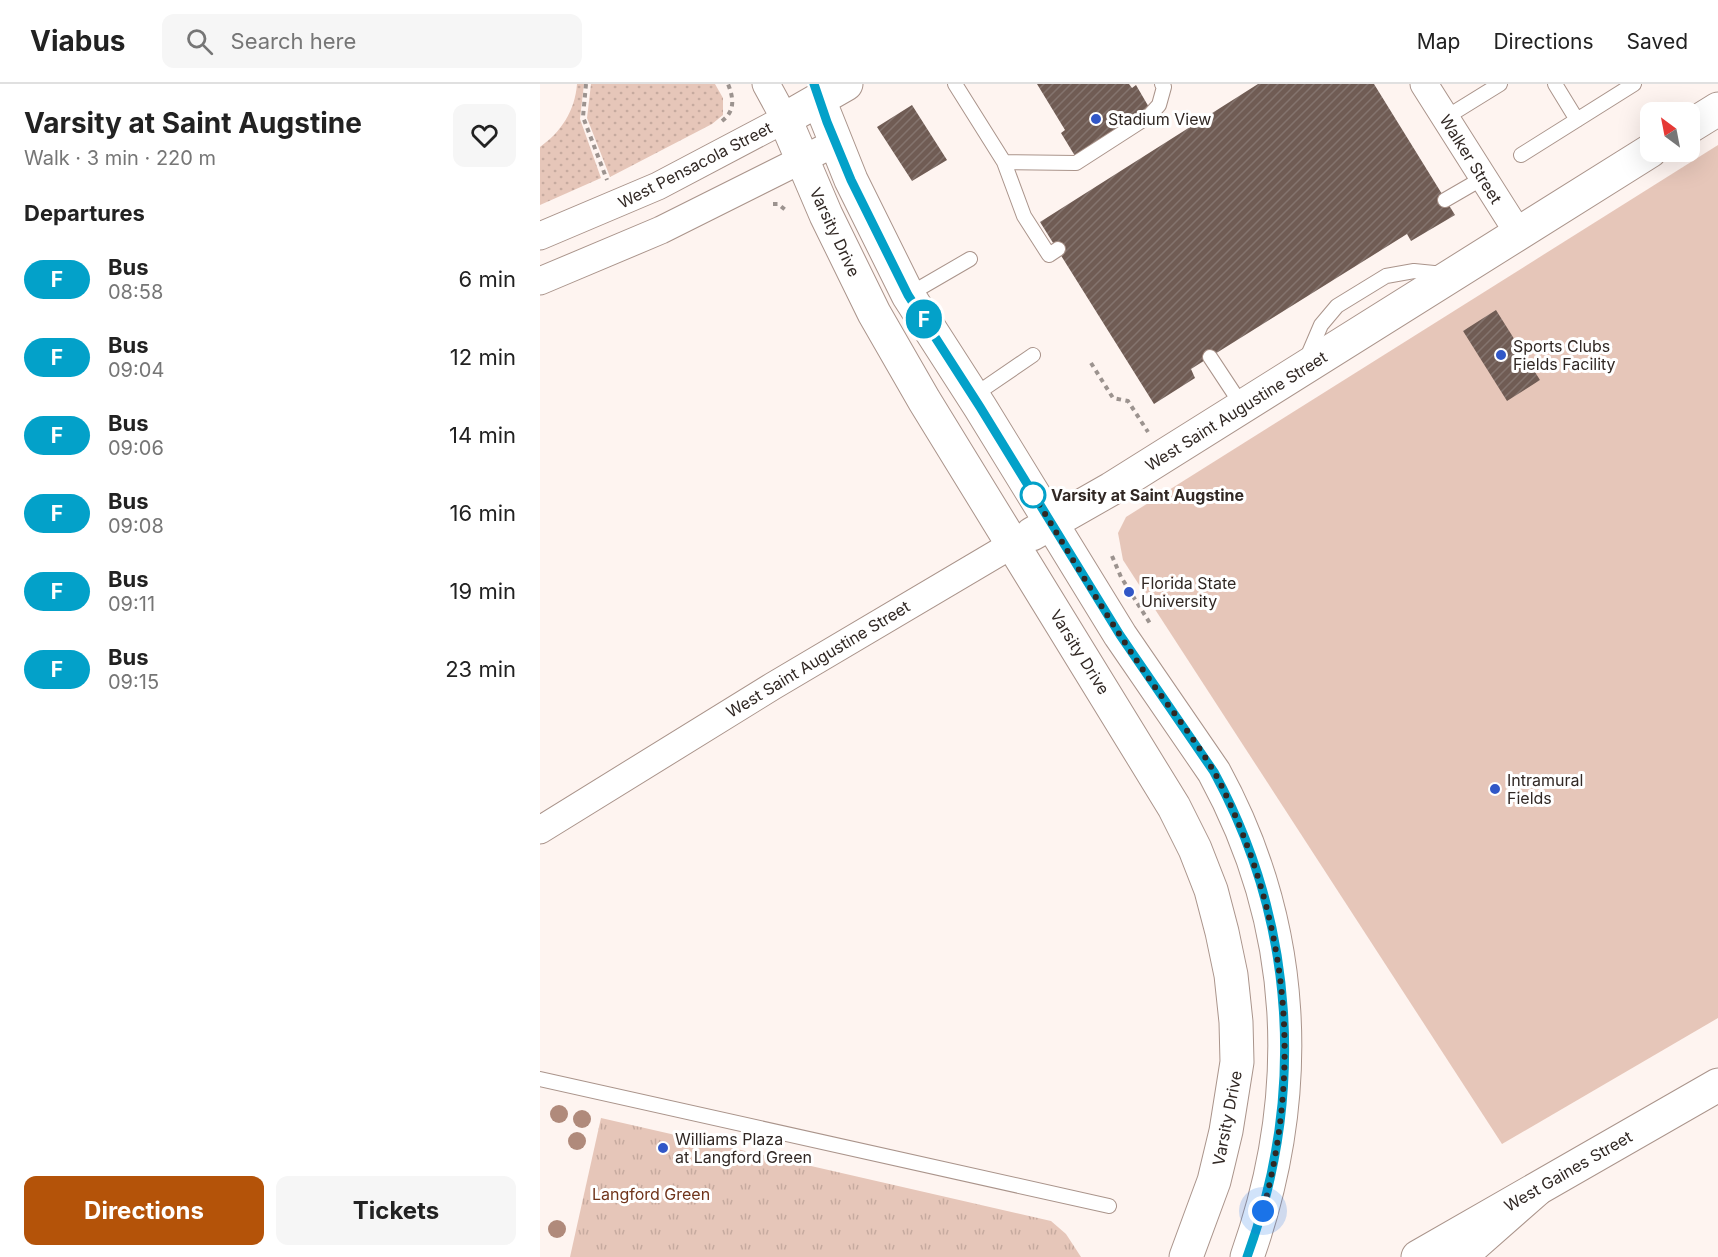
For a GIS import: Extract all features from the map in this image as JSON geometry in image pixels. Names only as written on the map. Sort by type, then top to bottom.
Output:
[{"type":"main road","name":"West Pensacola Street","points":[[785,119],[826,89]]},
{"type":"main road","points":[[826,89],[835,143],[870,221],[908,295],[973,396],[1125,644],[1214,772],[1249,851],[1272,927],[1281,974],[1285,1016],[1283,1099],[1274,1167],[1263,1211],[1247,1257]]},
{"type":"main road","points":[[1700,120],[1718,109]]},
{"type":"main road","name":"Varsity Drive","points":[[785,119],[826,215],[874,313],[924,400],[1174,807],[1195,849],[1210,890],[1231,975],[1237,1062],[1226,1131],[1214,1180],[1186,1257]]},
{"type":"main road","name":"West Saint Augustine Street","points":[[1013,544],[1111,489],[1640,157]]},
{"type":"main road","name":"West Gaines Street","points":[[1418,1257],[1718,1085]]},
{"type":"main road","points":[[1460,1257],[1536,1190]]},
{"type":"street","name":"Varsity Drive","points":[[766,84],[785,119]]},
{"type":"street","name":"Walker Street","points":[[1424,84],[1519,234]]},
{"type":"street","name":"West Pensacola Street","points":[[540,236],[658,186],[785,119]]},
{"type":"street","points":[[540,281],[628,245],[835,143]]},
{"type":"street","name":"West Saint Augustine Street","points":[[540,830],[782,681],[1013,544]]},
{"type":"lane","points":[[955,84],[1004,162],[1024,216],[1049,255],[1058,249]]},
{"type":"lane","points":[[1004,162],[1076,163],[1149,116],[1159,105],[1164,87],[1162,84]]},
{"type":"lane","points":[[1445,117],[1500,84]]},
{"type":"lane","points":[[1555,84],[1577,120]]},
{"type":"lane","points":[[1521,155],[1634,84]]},
{"type":"lane","points":[[1445,200],[1483,178]]},
{"type":"lane","points":[[908,295],[970,260]]},
{"type":"lane","points":[[973,396],[1033,355]]},
{"type":"lane","points":[[1210,357],[1243,407]]},
{"type":"lane","points":[[540,1079],[1109,1206]]},
{"type":"path","points":[[586,84],[583,117],[607,180]]},
{"type":"path","points":[[717,124],[730,114],[733,105],[728,84]]},
{"type":"path","points":[[598,183],[616,176]]},
{"type":"path","points":[[1091,363],[1113,398],[1128,401],[1150,435]]},
{"type":"green space","points":[[577,84],[584,84],[580,119],[601,178],[540,205],[540,147],[566,120],[576,94]]},
{"type":"green space","points":[[591,84],[715,84],[723,98],[723,115],[712,124],[610,177],[587,118]]},
{"type":"green space","name":"Intramural Fields","points":[[1718,145],[1718,1018],[1502,1144],[1123,560],[1118,533],[1126,517],[1691,162],[1700,162],[1700,156]]},
{"type":"green space","name":"Langford Green","points":[[601,1118],[1051,1221],[1066,1234],[1081,1257],[570,1257]]},
{"type":"building","name":"Stadium View","points":[[1037,84],[1129,84],[1132,88],[1136,85],[1150,109],[1075,156],[1061,133],[1065,130]]},
{"type":"building","points":[[1258,84],[1374,84],[1455,215],[1411,241],[1407,234],[1210,357],[1191,369],[1195,378],[1154,404],[1040,222]]},
{"type":"building","points":[[912,105],[947,160],[912,181],[877,127]]},
{"type":"building","name":"Sports Clubs Fields Facility","points":[[1496,310],[1540,380],[1507,401],[1463,331]]},
{"type":"bus line","name":"F","points":[[814,84],[851,180],[908,295],[1141,668],[1214,772],[1249,851],[1262,887],[1281,974],[1285,1016],[1285,1074],[1274,1167],[1263,1211],[1247,1257]]},
{"type":"place","name":"Stadium View","points":[[1096,119]]},
{"type":"place","name":"Sports Clubs Fields Facility","points":[[1501,355]]},
{"type":"place","name":"Varsity at Saint Augstine","points":[[1033,495]]},
{"type":"place","name":"Florida State University","points":[[1129,592]]},
{"type":"place","name":"Intramural Fields","points":[[1495,789]]},
{"type":"place","name":"Williams Plaza at Langford Green","points":[[663,1148]]},
{"type":"route","points":[[1033,495],[1028,486],[1141,668],[1214,772],[1237,820],[1262,887],[1281,974],[1285,1016],[1285,1074],[1278,1145],[1263,1211]]}]
